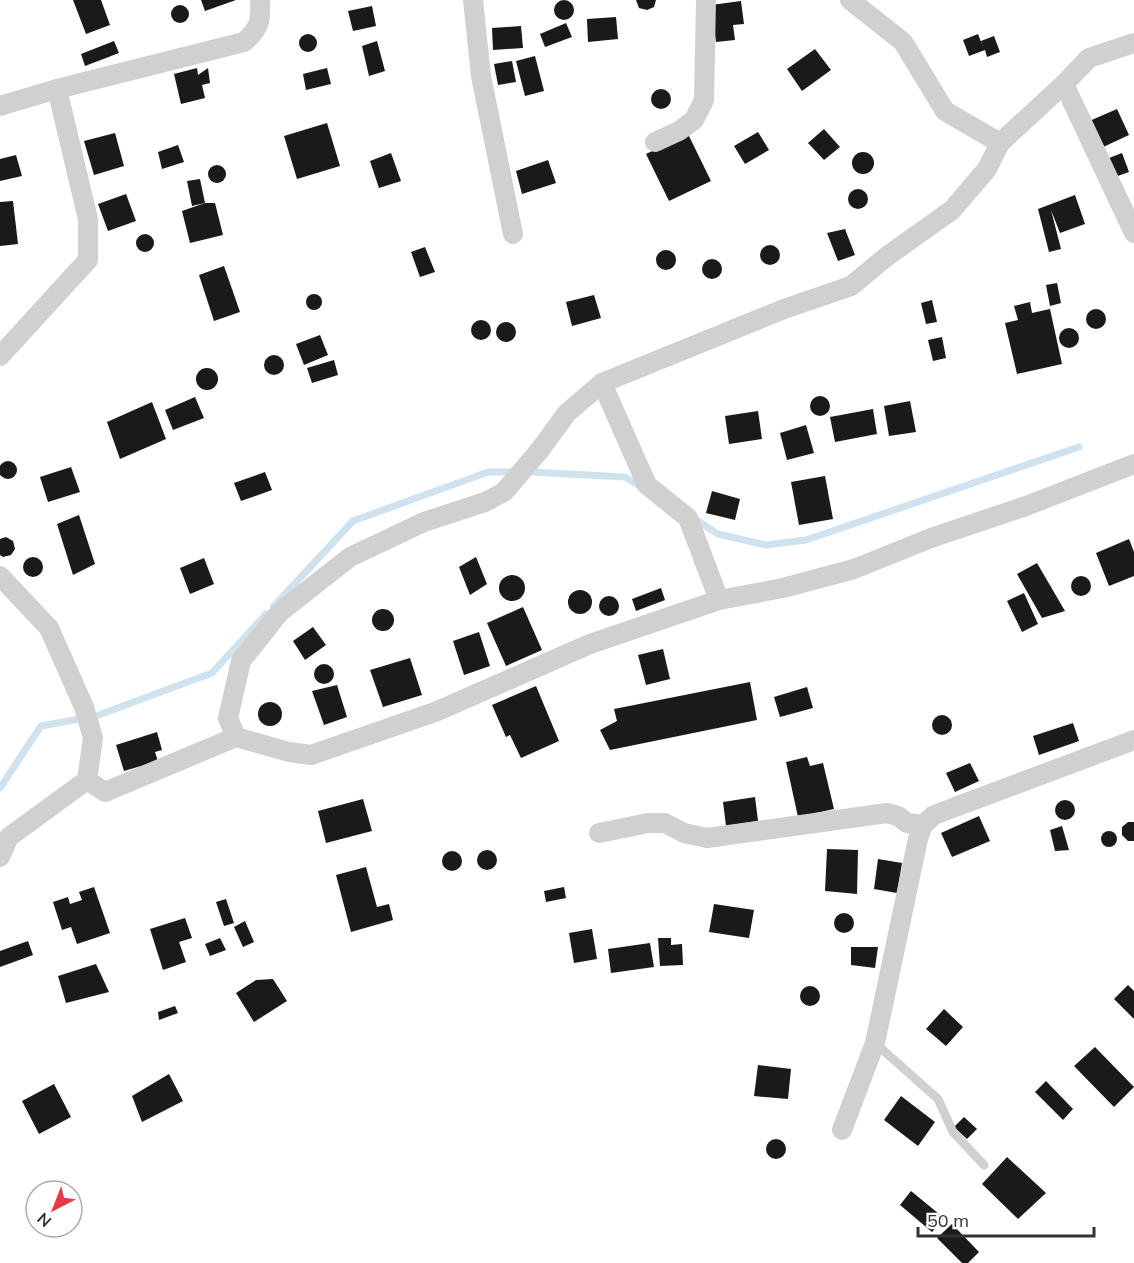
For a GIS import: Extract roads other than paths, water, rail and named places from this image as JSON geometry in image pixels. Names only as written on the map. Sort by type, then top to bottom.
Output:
[{"type":"street","points":[[0,106],[57,89],[244,42],[256,32],[261,19],[260,0]]},
{"type":"street","points":[[473,0],[481,76],[513,234]]},
{"type":"street","points":[[656,141],[679,131],[694,120],[704,100],[706,0]]},
{"type":"street","points":[[850,0],[903,42],[945,111],[1000,143]]},
{"type":"street","points":[[236,738],[228,718],[241,661],[279,613],[350,557],[424,522],[485,502],[504,492],[539,451],[567,413],[602,383],[784,309],[851,286],[886,257],[952,210],[987,169],[1000,143],[1089,58],[1134,43]]},
{"type":"street","points":[[1064,84],[1134,233]]},
{"type":"street","points":[[0,356],[88,260],[87,219],[57,89]]},
{"type":"street","points":[[602,383],[647,485],[688,518],[719,600]]},
{"type":"street","points":[[87,780],[105,792],[236,738],[289,752],[311,755],[435,712],[590,644],[719,600],[783,588],[854,569],[931,538],[1026,506],[1134,464]]},
{"type":"street","points":[[0,576],[49,628],[84,707],[93,738],[87,780],[9,837],[0,857]]},
{"type":"street","points":[[842,1130],[875,1043],[918,839],[923,825],[934,815],[1134,740]]},
{"type":"street","points":[[599,833],[648,823],[665,823],[684,833],[707,838],[886,813],[898,816],[907,823],[923,825]]},
{"type":"lane","points":[[875,1043],[938,1099],[953,1132],[984,1165]]},
{"type":"waterway","points":[[693,518],[718,534],[766,545],[806,540],[1079,447]]},
{"type":"waterway","points":[[274,606],[353,521],[488,472],[625,477],[643,488]]},
{"type":"waterway","points":[[0,788],[41,726],[96,716],[212,673],[266,614]]}]
